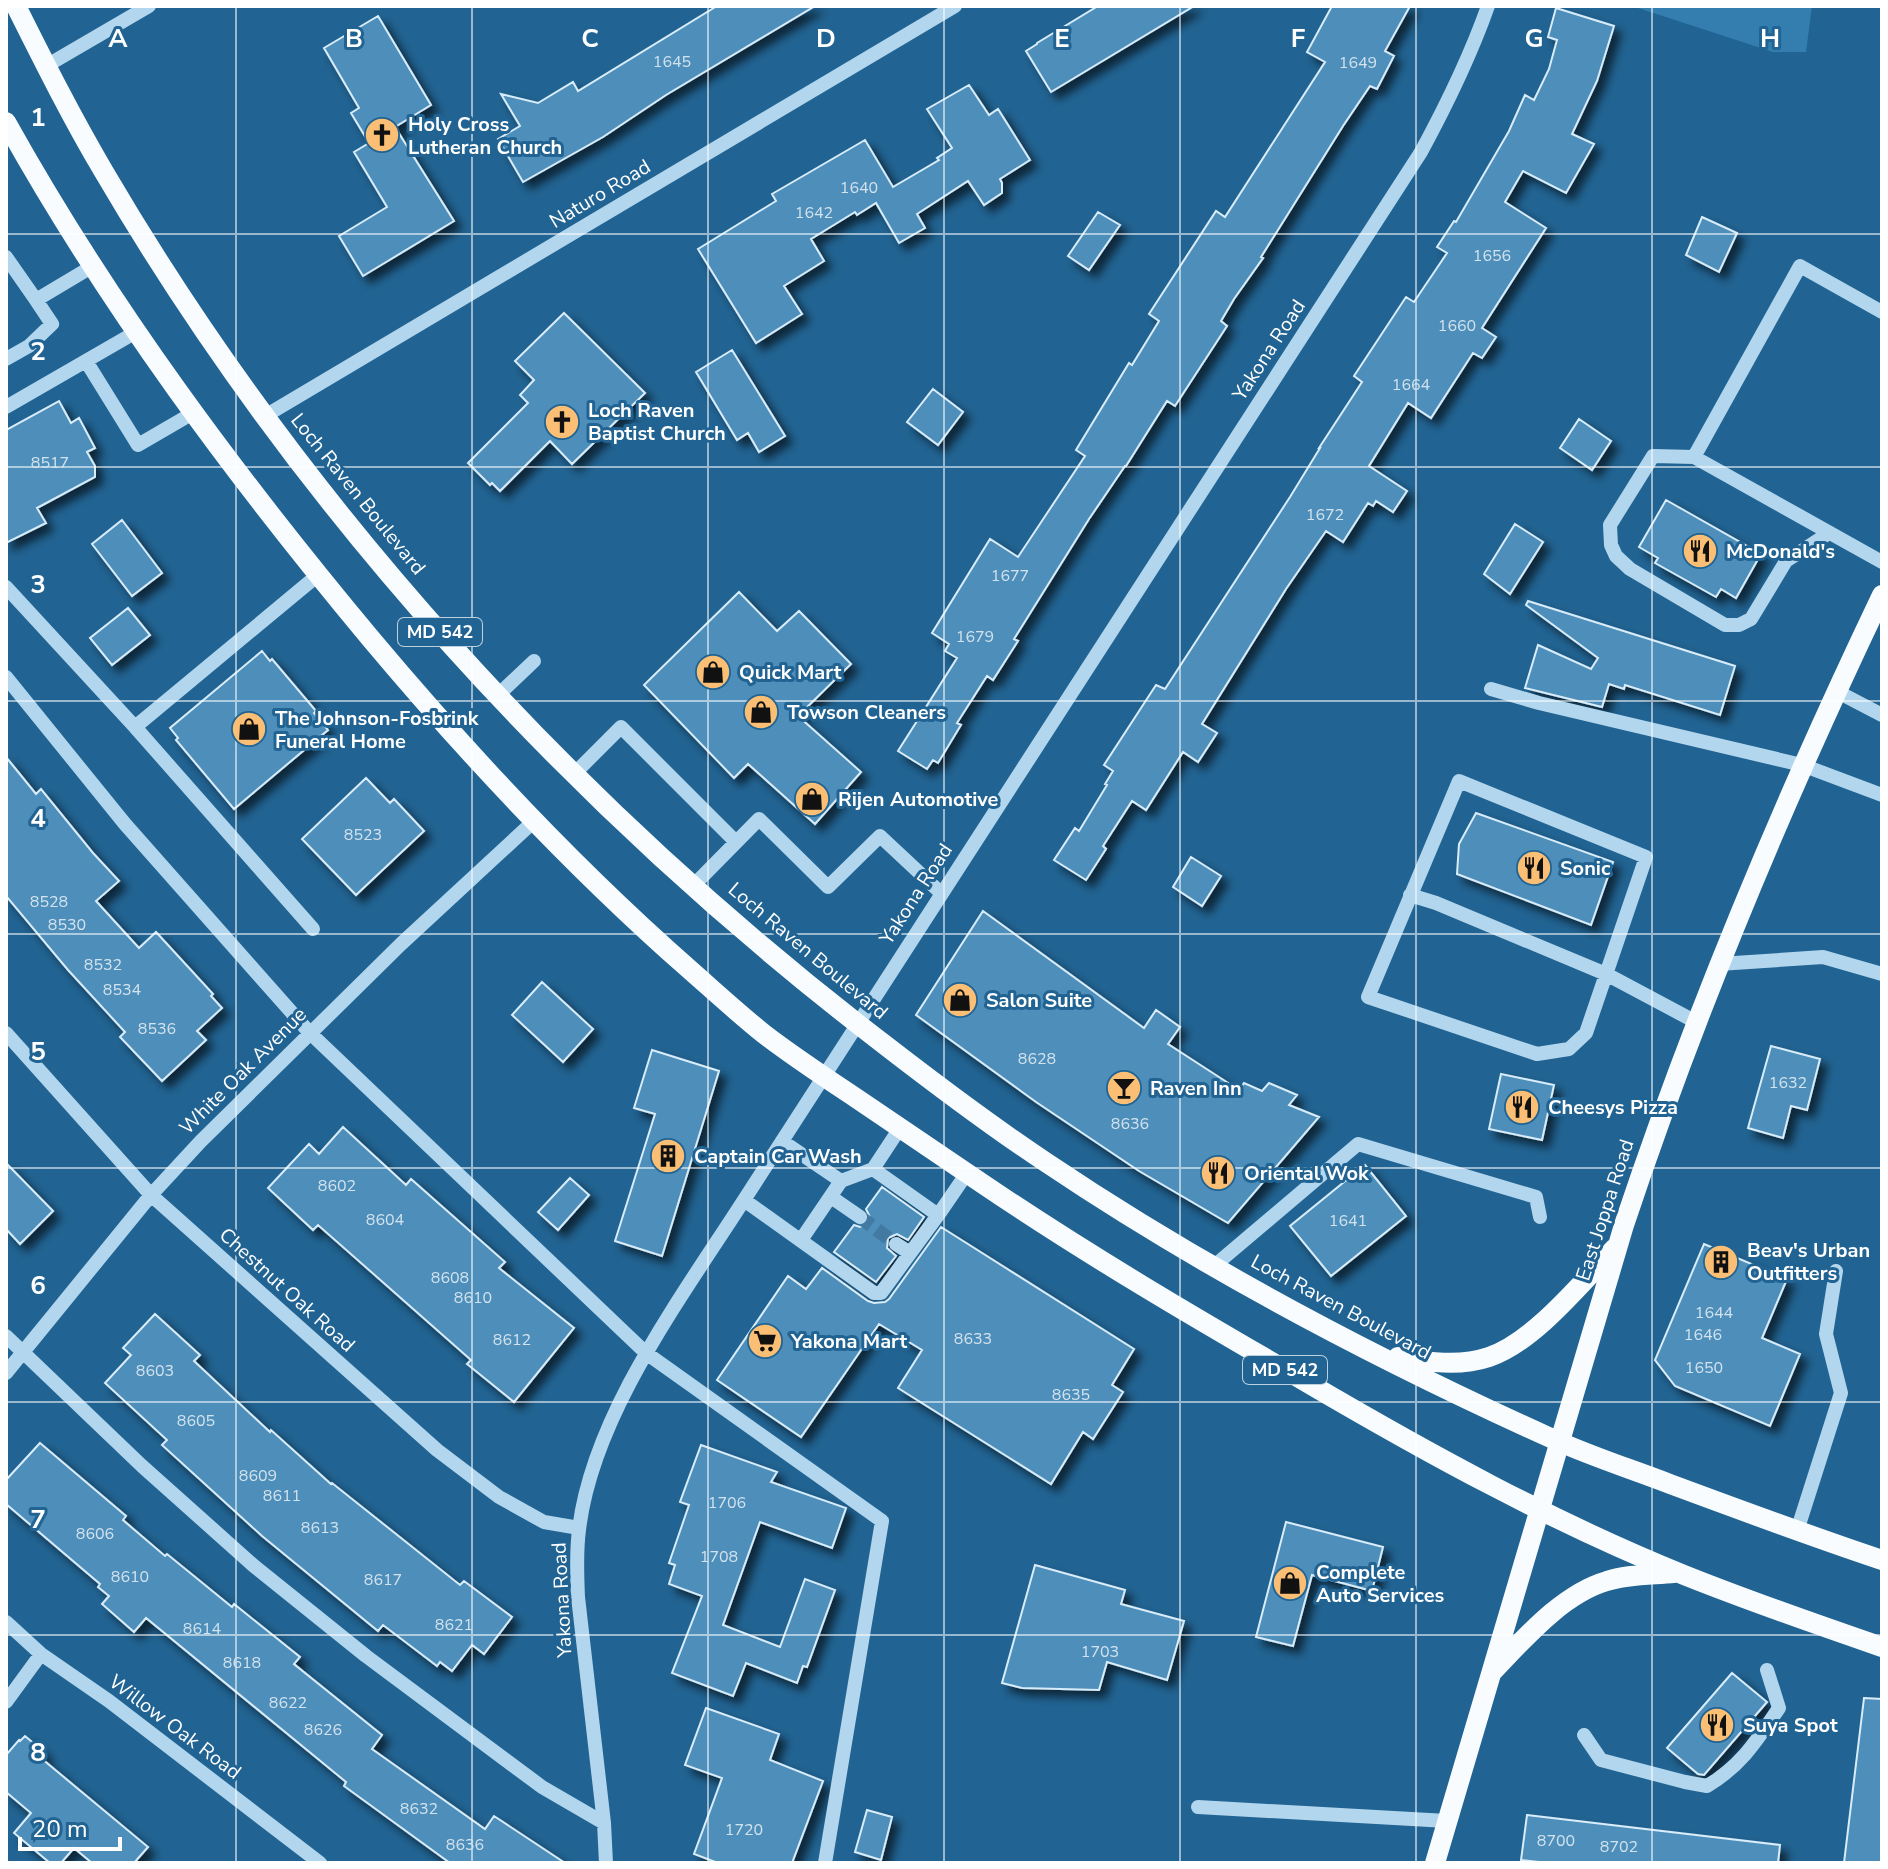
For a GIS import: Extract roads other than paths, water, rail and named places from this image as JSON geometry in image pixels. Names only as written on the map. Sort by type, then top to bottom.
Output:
[{"type":"main road","name":"Loch Raven Boulevard","points":[[16,6],[102,170],[145,241],[265,416],[358,536],[449,642],[574,774],[693,886],[784,965],[857,1024],[1050,1166],[1214,1266],[1330,1331],[1559,1442],[1882,1560]]},
{"type":"main road","name":"MD 542","points":[[6,122],[12,147],[136,332],[240,477],[318,575],[405,679],[533,822],[595,883],[766,1036],[1037,1221],[1153,1294],[1468,1475],[1679,1573],[1882,1647]]},
{"type":"main road","name":"East Joppa Road","points":[[1435,1863],[1618,1245],[1654,1136],[1750,886],[1802,765],[1882,595]]},
{"type":"main road","points":[[1371,1352],[1433,1363],[1489,1357],[1534,1330],[1618,1245]]},
{"type":"main road","points":[[1490,1675],[1566,1601],[1603,1582],[1622,1577],[1679,1573]]},
{"type":"street","points":[[46,66],[149,6]]},
{"type":"street","name":"Naturo Road","points":[[265,416],[955,6]]},
{"type":"street","name":"Yakona Road","points":[[606,1863],[578,1597],[577,1560],[586,1492],[598,1452],[615,1413],[646,1353],[823,1076],[1421,152],[1451,97],[1488,6]]},
{"type":"street","points":[[6,257],[52,324],[29,346],[6,359]]},
{"type":"street","points":[[36,300],[93,266]]},
{"type":"street","points":[[1694,457],[1800,266],[1882,312]]},
{"type":"street","points":[[6,407],[136,332]]},
{"type":"street","points":[[86,361],[138,445],[193,413]]},
{"type":"street","points":[[1829,533],[1786,561],[1751,619],[1739,625],[1725,625],[1630,569],[1616,556],[1611,545],[1610,525],[1653,456],[1694,457],[1882,562]]},
{"type":"street","points":[[135,727],[318,575]]},
{"type":"street","points":[[6,587],[135,727],[313,929]]},
{"type":"street","points":[[498,695],[534,661]]},
{"type":"street","points":[[6,677],[125,824],[309,1032],[646,1353],[882,1521],[825,1863]]},
{"type":"street","points":[[1491,689],[1802,765],[1882,795]]},
{"type":"street","points":[[1836,691],[1882,715]]},
{"type":"street","points":[[574,774],[621,727],[736,842]]},
{"type":"street","points":[[1459,781],[1646,857],[1586,1033],[1569,1049],[1537,1054],[1368,997],[1410,895],[1459,781]]},
{"type":"street","points":[[693,886],[759,819],[828,887],[880,836],[941,893]]},
{"type":"street","name":"White Oak Avenue","points":[[6,1373],[151,1195],[201,1141],[309,1032],[533,822]]},
{"type":"street","points":[[1410,895],[1606,974],[1696,1022]]},
{"type":"street","points":[[1719,964],[1823,957],[1882,974]]},
{"type":"street","name":"Chestnut Oak Road","points":[[6,1033],[151,1195],[437,1450],[499,1497],[544,1522],[579,1528]]},
{"type":"street","points":[[801,1240],[841,1181],[873,1169],[900,1128]]},
{"type":"street","points":[[782,1141],[841,1181]]},
{"type":"street","points":[[1214,1266],[1358,1144],[1536,1197],[1540,1217]]},
{"type":"street","points":[[873,1169],[938,1215]]},
{"type":"street","points":[[744,1200],[874,1293],[881,1293],[967,1173]]},
{"type":"street","points":[[831,1197],[860,1217]]},
{"type":"street","points":[[896,1244],[910,1253]]},
{"type":"street","points":[[1797,1531],[1841,1393],[1826,1334],[1836,1271]]},
{"type":"street","points":[[6,1336],[142,1466],[254,1566],[366,1656],[529,1778],[604,1823]]},
{"type":"street","name":"Willow Oak Road","points":[[6,1622],[41,1654],[109,1701],[320,1863]]},
{"type":"street","points":[[6,1702],[41,1654]]},
{"type":"street","points":[[1584,1735],[1601,1760],[1707,1786],[1725,1775],[1749,1752],[1779,1708],[1767,1670]]},
{"type":"street","points":[[1198,1807],[1447,1821]]},
{"type":"tunnel","points":[[860,1217],[896,1244]]},
{"type":"place","name":"Holy Cross Lutheran Church","points":[[382,135]]},
{"type":"place","name":"Loch Raven Baptist Church","points":[[562,422]]},
{"type":"place","name":"McDonald's","points":[[1700,551]]},
{"type":"place","name":"Quick Mart","points":[[713,672]]},
{"type":"place","name":"Towson Cleaners","points":[[761,712]]},
{"type":"place","name":"The Johnson-Fosbrink Funeral Home","points":[[249,729]]},
{"type":"place","name":"Rijen Automotive","points":[[812,799]]},
{"type":"place","name":"Sonic","points":[[1534,868]]},
{"type":"place","name":"Salon Suite","points":[[960,1000]]},
{"type":"place","name":"Raven Inn","points":[[1124,1088]]},
{"type":"place","name":"Cheesys Pizza","points":[[1522,1107]]},
{"type":"place","name":"Captain Car Wash","points":[[668,1156]]},
{"type":"place","name":"Oriental Wok","points":[[1218,1173]]},
{"type":"place","name":"Beav's Urban Outfitters","points":[[1721,1262]]},
{"type":"place","name":"Yakona Mart","points":[[765,1341]]},
{"type":"place","name":"Complete Auto Services","points":[[1290,1583]]},
{"type":"place","name":"Suya Spot","points":[[1717,1725]]}]
